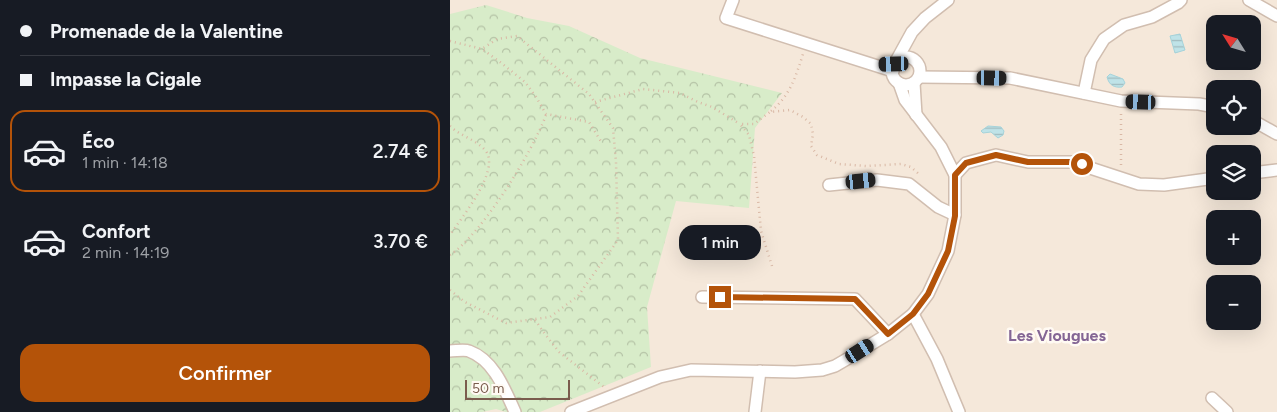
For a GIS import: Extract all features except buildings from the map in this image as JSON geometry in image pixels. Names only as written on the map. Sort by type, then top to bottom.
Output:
[{"type":"street","points":[[733,0],[726,18],[874,65],[894,66],[902,58],[912,59],[937,77]]},
{"type":"street","points":[[571,412],[660,376],[691,370],[822,370],[835,366],[888,334],[913,314],[928,294],[948,251],[955,216],[955,175],[941,147],[905,100],[899,83],[895,80],[894,66],[912,32],[925,18],[948,0]]},
{"type":"street","points":[[1084,94],[1091,60],[1104,39],[1124,25],[1152,17],[1178,4],[1181,0]]},
{"type":"street","points":[[1249,0],[1277,16]]},
{"type":"street","points":[[912,32],[912,59],[920,69],[917,80],[916,115]]},
{"type":"street","points":[[899,83],[904,85],[917,80],[937,77],[1010,78],[1121,101],[1206,106]]},
{"type":"street","points":[[1261,125],[1277,134]]},
{"type":"street","points":[[955,175],[966,163],[996,155],[1028,162],[1072,162],[1139,184],[1164,184],[1206,179]]},
{"type":"street","points":[[1261,172],[1277,170]]},
{"type":"street","points":[[829,185],[877,180],[909,184],[938,207],[955,216]]},
{"type":"street","points":[[702,296],[855,299],[888,334]]},
{"type":"street","points":[[913,314],[937,359],[959,412]]},
{"type":"street","points":[[450,351],[468,350],[484,360],[502,384],[515,412]]},
{"type":"street","points":[[755,412],[760,371]]},
{"type":"street","points":[[1212,398],[1227,412]]},
{"type":"path","points":[[450,290],[465,302],[506,323],[550,317],[578,296],[618,240],[616,162],[612,128],[595,102],[589,94],[517,36],[497,39],[482,50]]},
{"type":"path","points":[[450,41],[482,50],[525,82],[546,114],[541,129],[508,186],[458,250],[450,255]]},
{"type":"path","points":[[740,124],[754,124],[770,112],[787,94],[795,79],[806,44]]},
{"type":"path","points":[[595,102],[643,89],[680,92],[712,107],[740,124],[749,135],[754,156],[761,231],[772,266]]},
{"type":"path","points":[[1121,101],[1121,179]]},
{"type":"path","points":[[770,112],[790,110],[804,116],[811,124],[813,134],[811,146],[817,155],[839,164],[851,166],[901,164],[911,167],[921,176]]},
{"type":"path","points":[[546,114],[589,122],[602,143]]},
{"type":"path","points":[[450,126],[473,139],[487,151],[490,162],[482,188],[450,235]]},
{"type":"path","points":[[535,319],[544,334],[559,352],[599,382],[611,396]]},
{"type":"shaded area","points":[[450,0],[1277,0],[1277,412],[450,412]]},
{"type":"green space","points":[[486,5],[527,18],[569,26],[640,58],[782,93],[755,128],[749,208],[676,201],[647,307],[651,367],[540,412],[506,412],[496,409],[482,412],[450,412],[450,14]]},
{"type":"water","points":[[1180,34],[1185,50],[1175,53],[1170,36]]},
{"type":"water","points":[[1110,74],[1123,79],[1125,83],[1122,87],[1111,84],[1107,77]]},
{"type":"water","points":[[988,126],[1001,127],[1004,131],[1003,135],[998,138],[991,132],[983,133],[981,131]]},
{"type":"district","name":"Les Viougues","points":[[1057,335]]},
{"type":"route","points":[[720,297],[855,299],[888,334],[913,314],[928,294],[948,251],[955,216],[955,175],[966,163],[996,155],[1028,162],[1072,162],[1082,164]]}]
